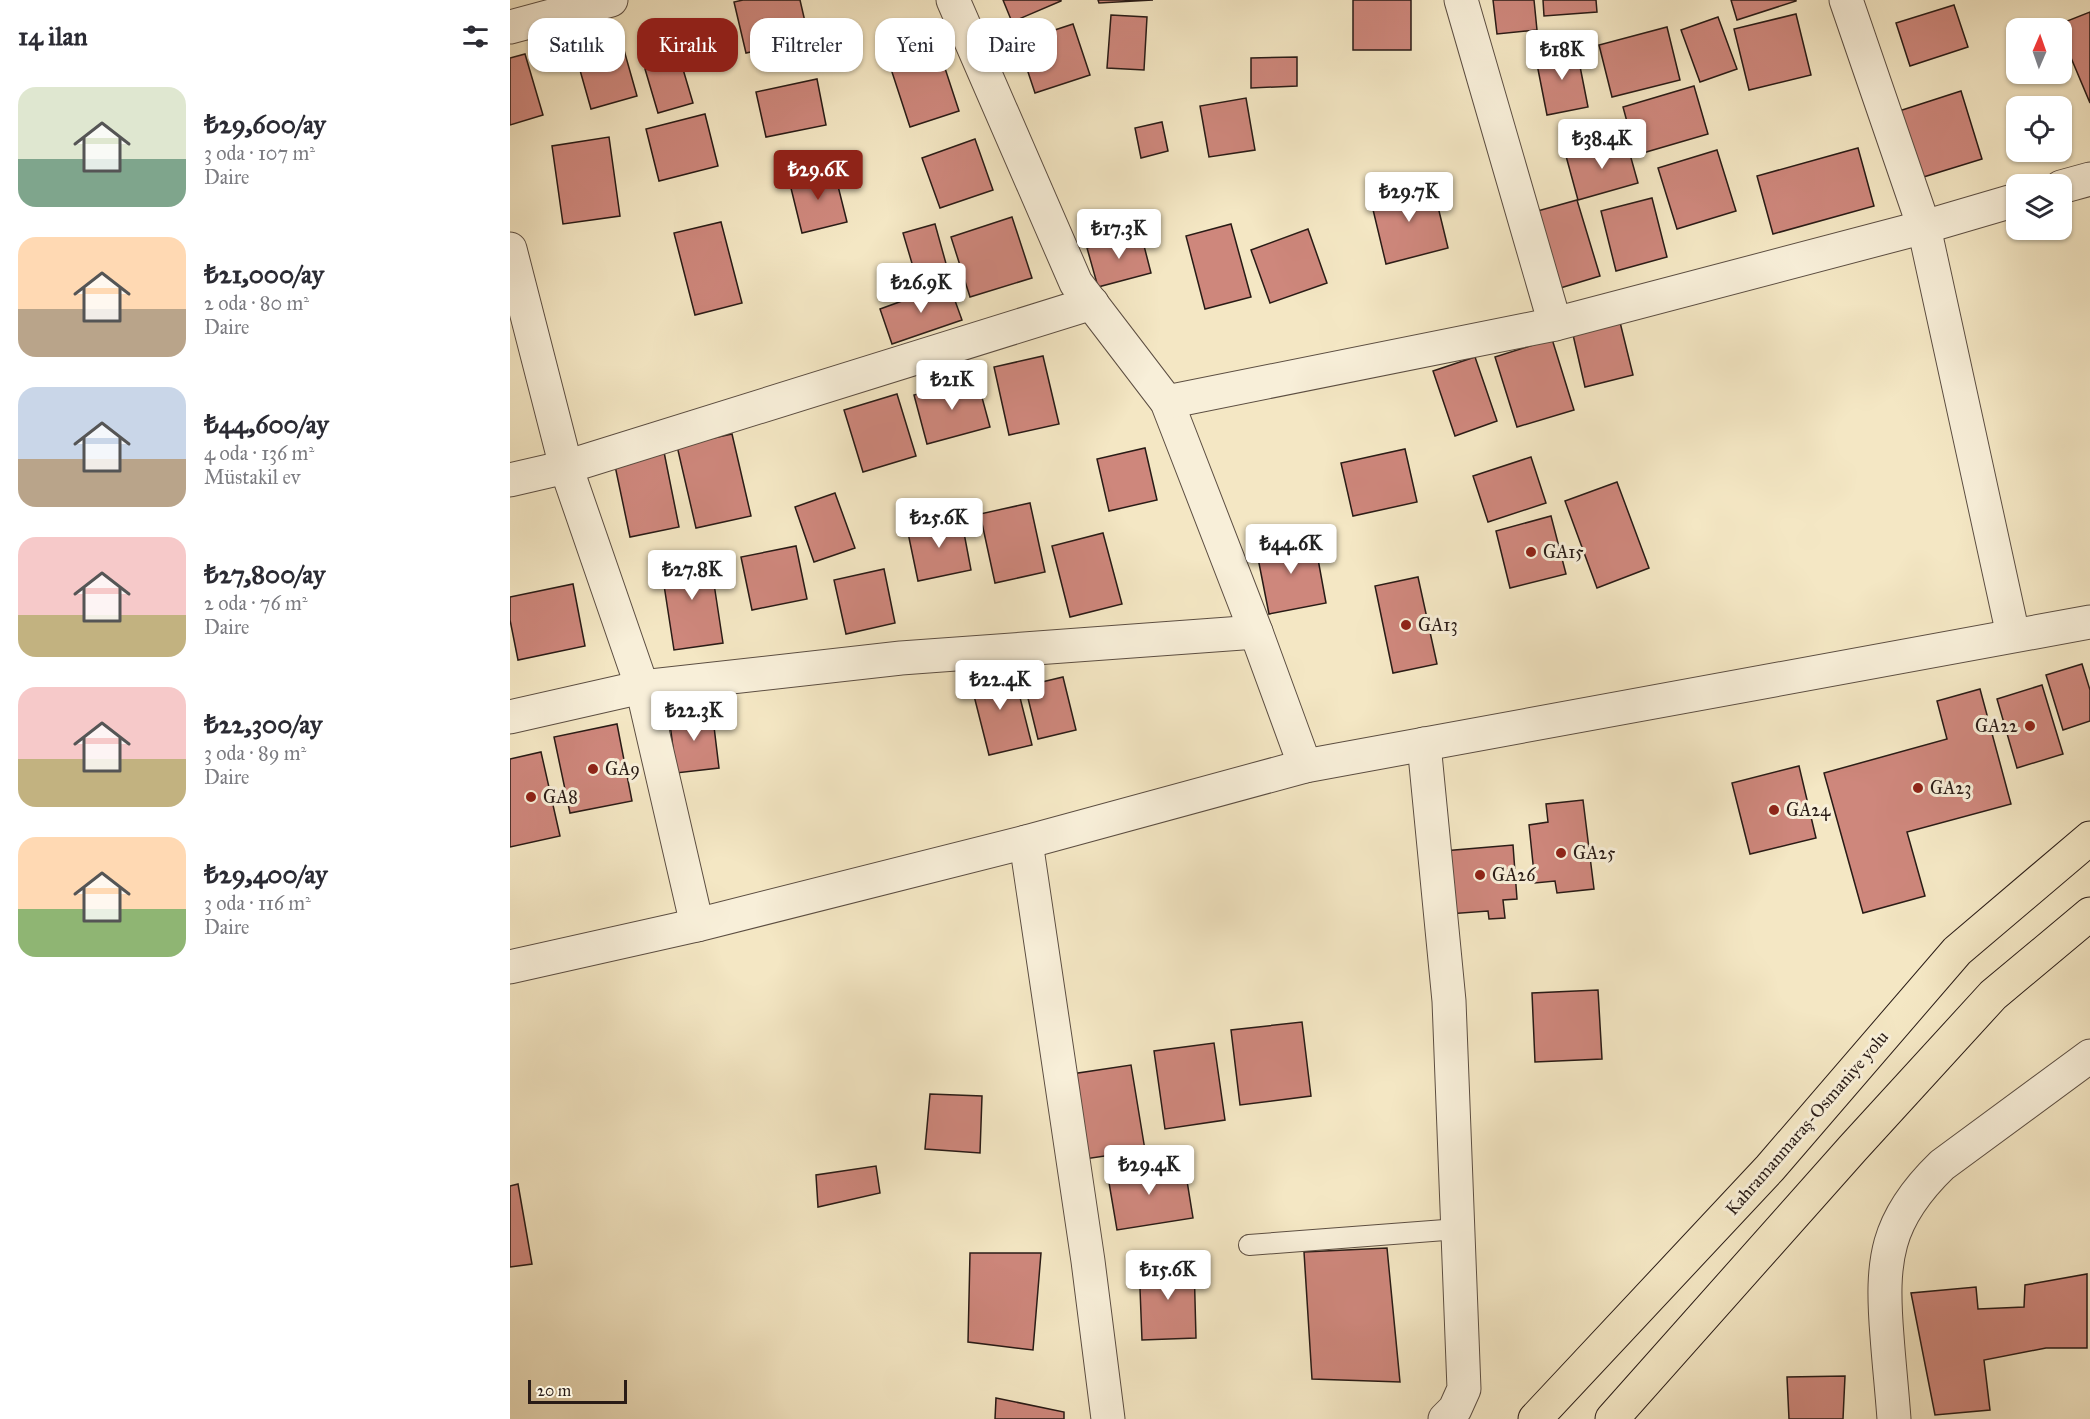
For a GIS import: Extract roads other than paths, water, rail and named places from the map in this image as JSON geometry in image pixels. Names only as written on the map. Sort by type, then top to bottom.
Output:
[{"type":"highway","name":"Kahramanmaraş-Osmaniye yolu","points":[[1535,1419],[1770,1168],[1957,951],[2090,838]]},
{"type":"highway","points":[[1612,1419],[1853,1148],[1993,995],[2090,914]]},
{"type":"street","points":[[510,27],[611,0]]},
{"type":"street","points":[[953,0],[1076,283],[1167,402],[1305,766]]},
{"type":"street","points":[[1461,0],[1555,324]]},
{"type":"street","points":[[1846,0],[1924,227],[2013,635]]},
{"type":"street","points":[[2072,184],[2090,179]]},
{"type":"street","points":[[1167,402],[1555,324],[1924,227],[2006,203]]},
{"type":"street","points":[[510,249],[566,467],[642,687],[697,925]]},
{"type":"street","points":[[510,480],[566,467],[1092,303]]},
{"type":"street","points":[[510,967],[697,925],[1026,842],[1305,766],[2090,622]]},
{"type":"street","points":[[510,717],[642,687],[901,658],[1256,632]]},
{"type":"street","points":[[1424,744],[1449,1001],[1464,1389],[1455,1409],[1444,1419]]},
{"type":"street","points":[[1026,842],[1088,1261],[1108,1419]]},
{"type":"street","points":[[1894,1419],[1884,1294],[1885,1271],[1889,1250],[1907,1205],[1923,1183],[1942,1165],[2090,1056]]},
{"type":"lane","points":[[1249,1245],[1458,1229]]},
{"type":"place","name":"GA15","points":[[1531,552]]},
{"type":"place","name":"GA13","points":[[1406,625]]},
{"type":"place","name":"GA22","points":[[2030,726]]},
{"type":"place","name":"GA9","points":[[593,769]]},
{"type":"place","name":"GA23","points":[[1918,788]]},
{"type":"place","name":"GA8","points":[[531,797]]},
{"type":"place","name":"GA24","points":[[1774,810]]},
{"type":"place","name":"GA25","points":[[1561,853]]},
{"type":"place","name":"GA26","points":[[1480,875]]}]
